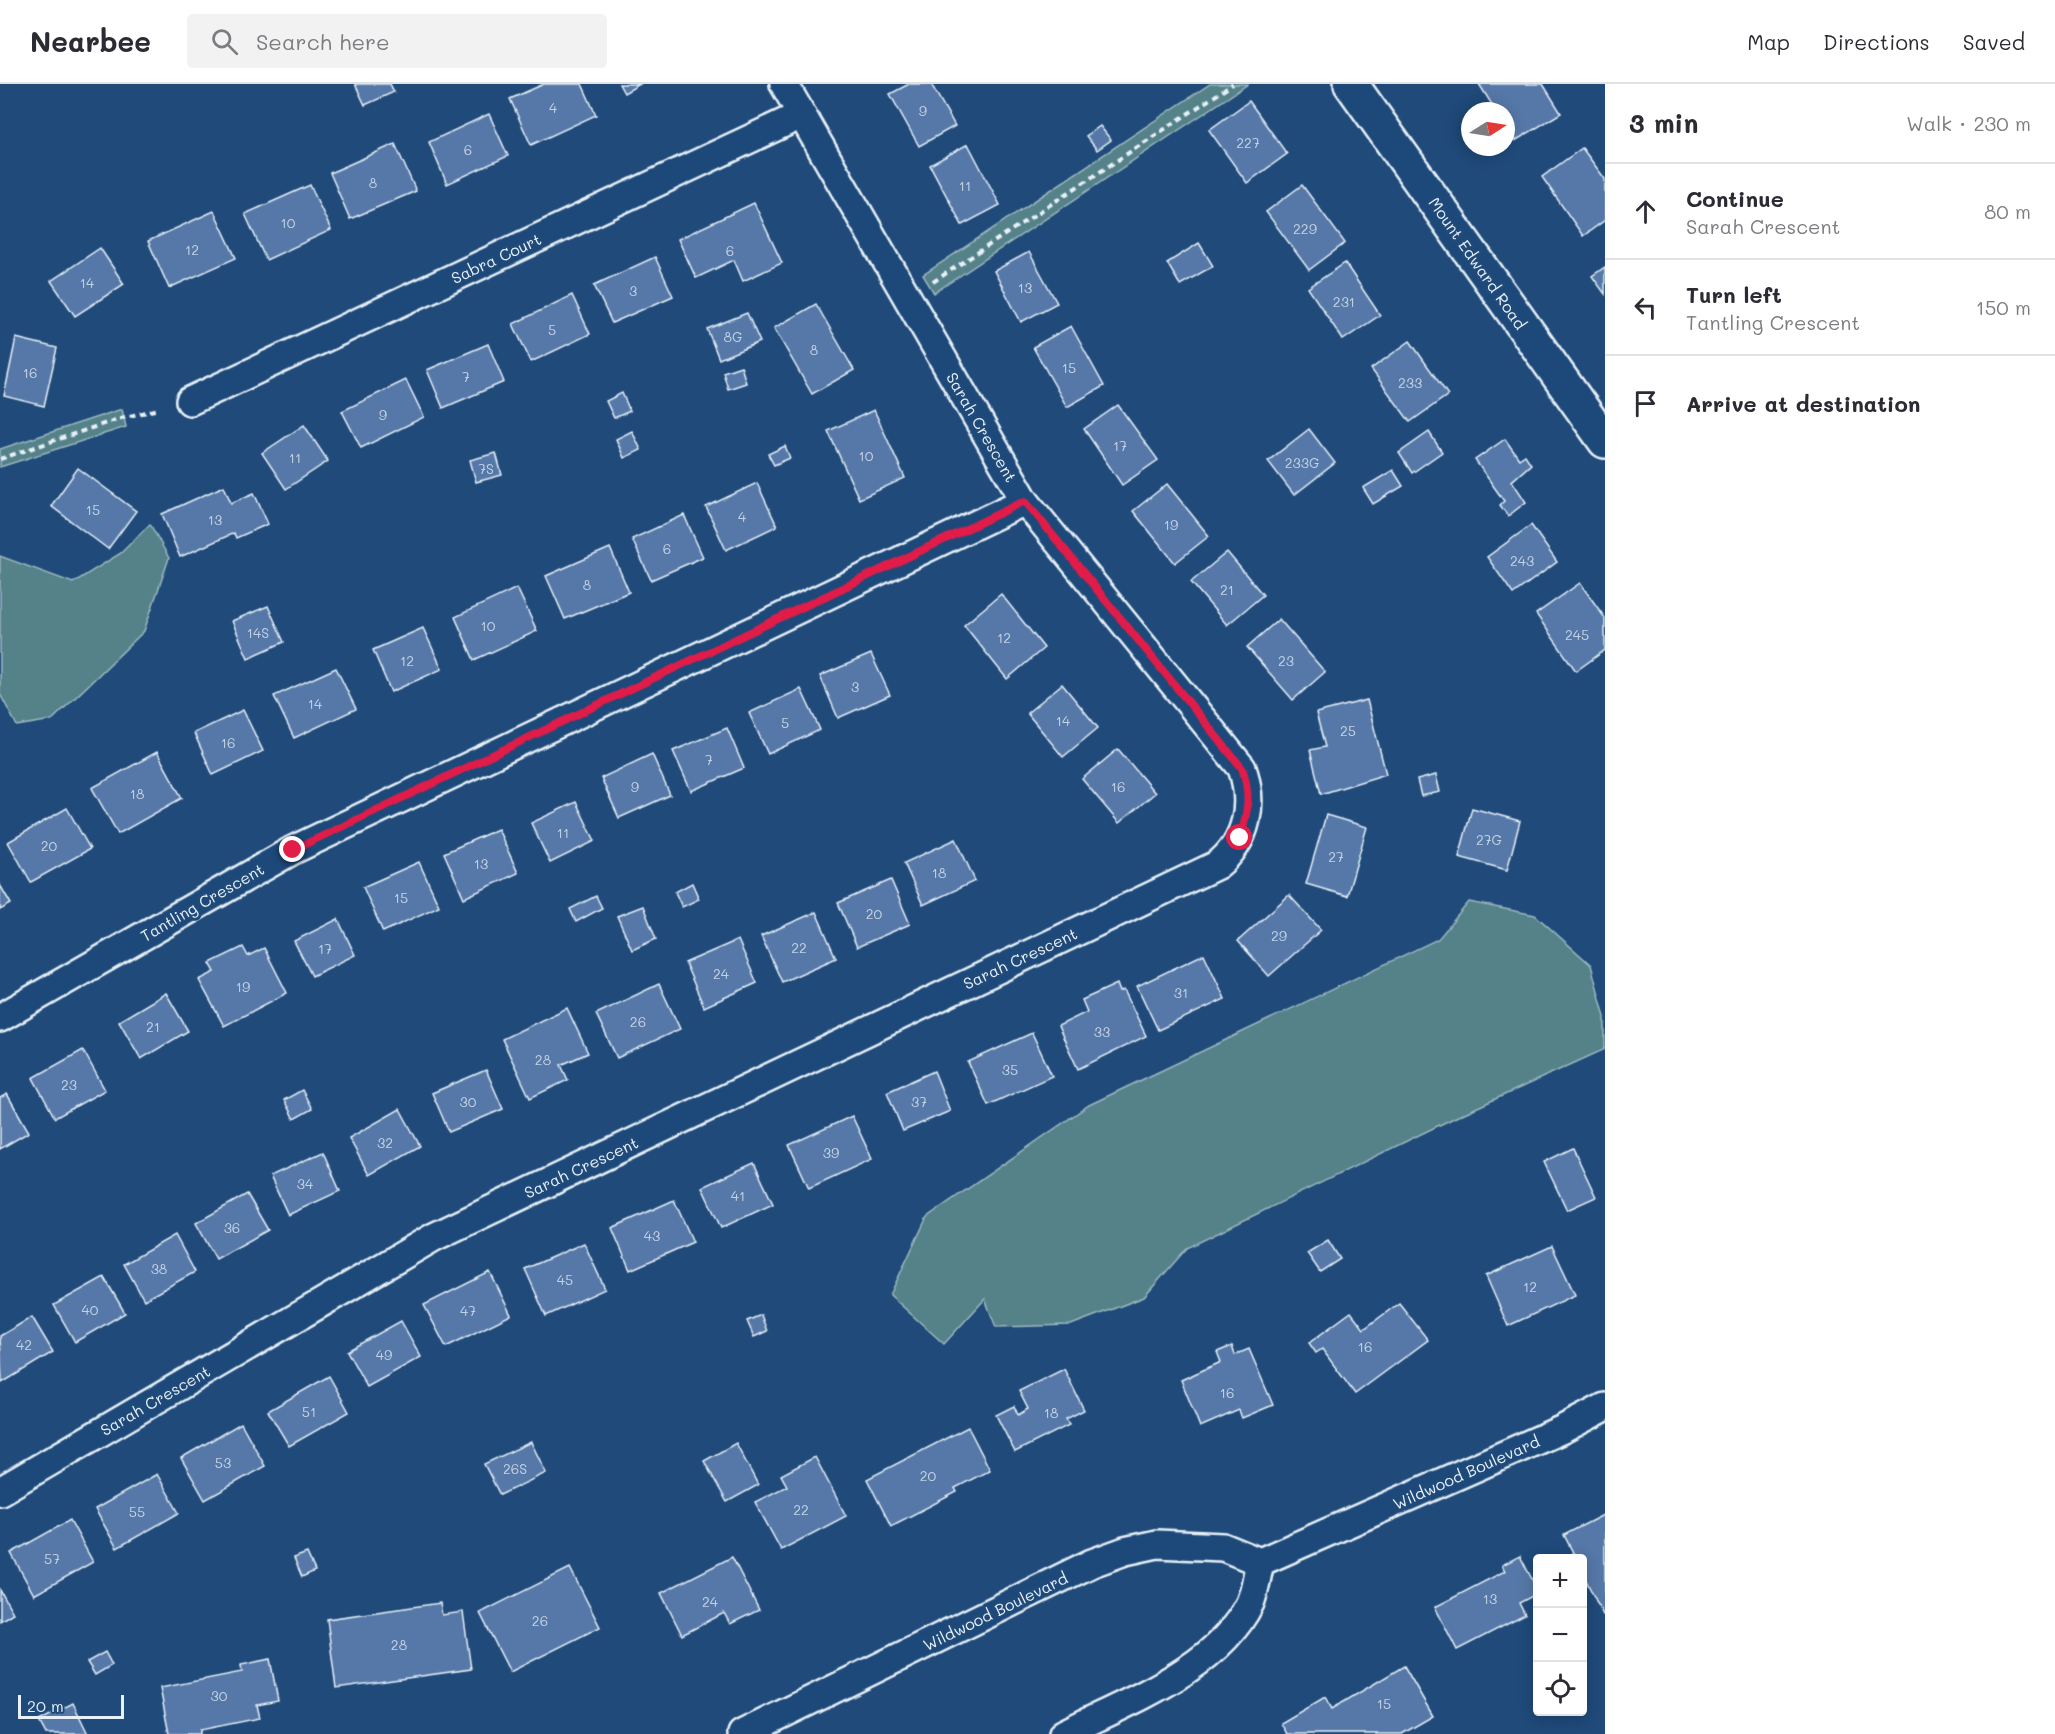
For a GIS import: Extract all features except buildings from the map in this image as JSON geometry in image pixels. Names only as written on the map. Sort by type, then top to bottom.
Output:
[{"type":"street","name":"Sarah Crescent","points":[[0,1491],[434,1237],[1217,865],[1229,855],[1240,838],[1249,807],[1248,787],[1242,768],[1025,501],[784,84]]},
{"type":"street","name":"Mount Edward Road","points":[[1351,84],[1605,441]]},
{"type":"street","name":"Sabra Court","points":[[190,401],[801,115]]},
{"type":"street","name":"Tantling Crescent","points":[[0,1018],[293,850],[1025,501]]},
{"type":"street","name":"Wildwood Boulevard","points":[[742,1734],[1092,1563],[1125,1551],[1157,1544],[1223,1547],[1260,1562],[1552,1434],[1605,1407]]},
{"type":"street","points":[[1063,1734],[1207,1656],[1234,1629],[1251,1601],[1260,1562]]},
{"type":"path","points":[[908,299],[1233,84]]},
{"type":"path","points":[[0,459],[121,418],[190,401]]},
{"type":"green space","points":[[1210,84],[1248,84],[934,293],[923,275]]},
{"type":"green space","points":[[122,409],[126,427],[0,467],[0,449]]},
{"type":"green space","points":[[150,524],[169,558],[144,631],[52,720],[17,726],[0,694],[0,556],[73,583],[121,553]]},
{"type":"green space","points":[[1469,902],[1535,915],[1591,965],[1605,1017],[1605,1049],[1458,1116],[1187,1248],[1144,1297],[1071,1325],[996,1327],[985,1299],[944,1344],[890,1295],[927,1217],[1089,1105],[1438,939]]},
{"type":"route","points":[[293,850],[1025,501],[1242,768],[1248,787],[1249,807],[1240,838]]}]
